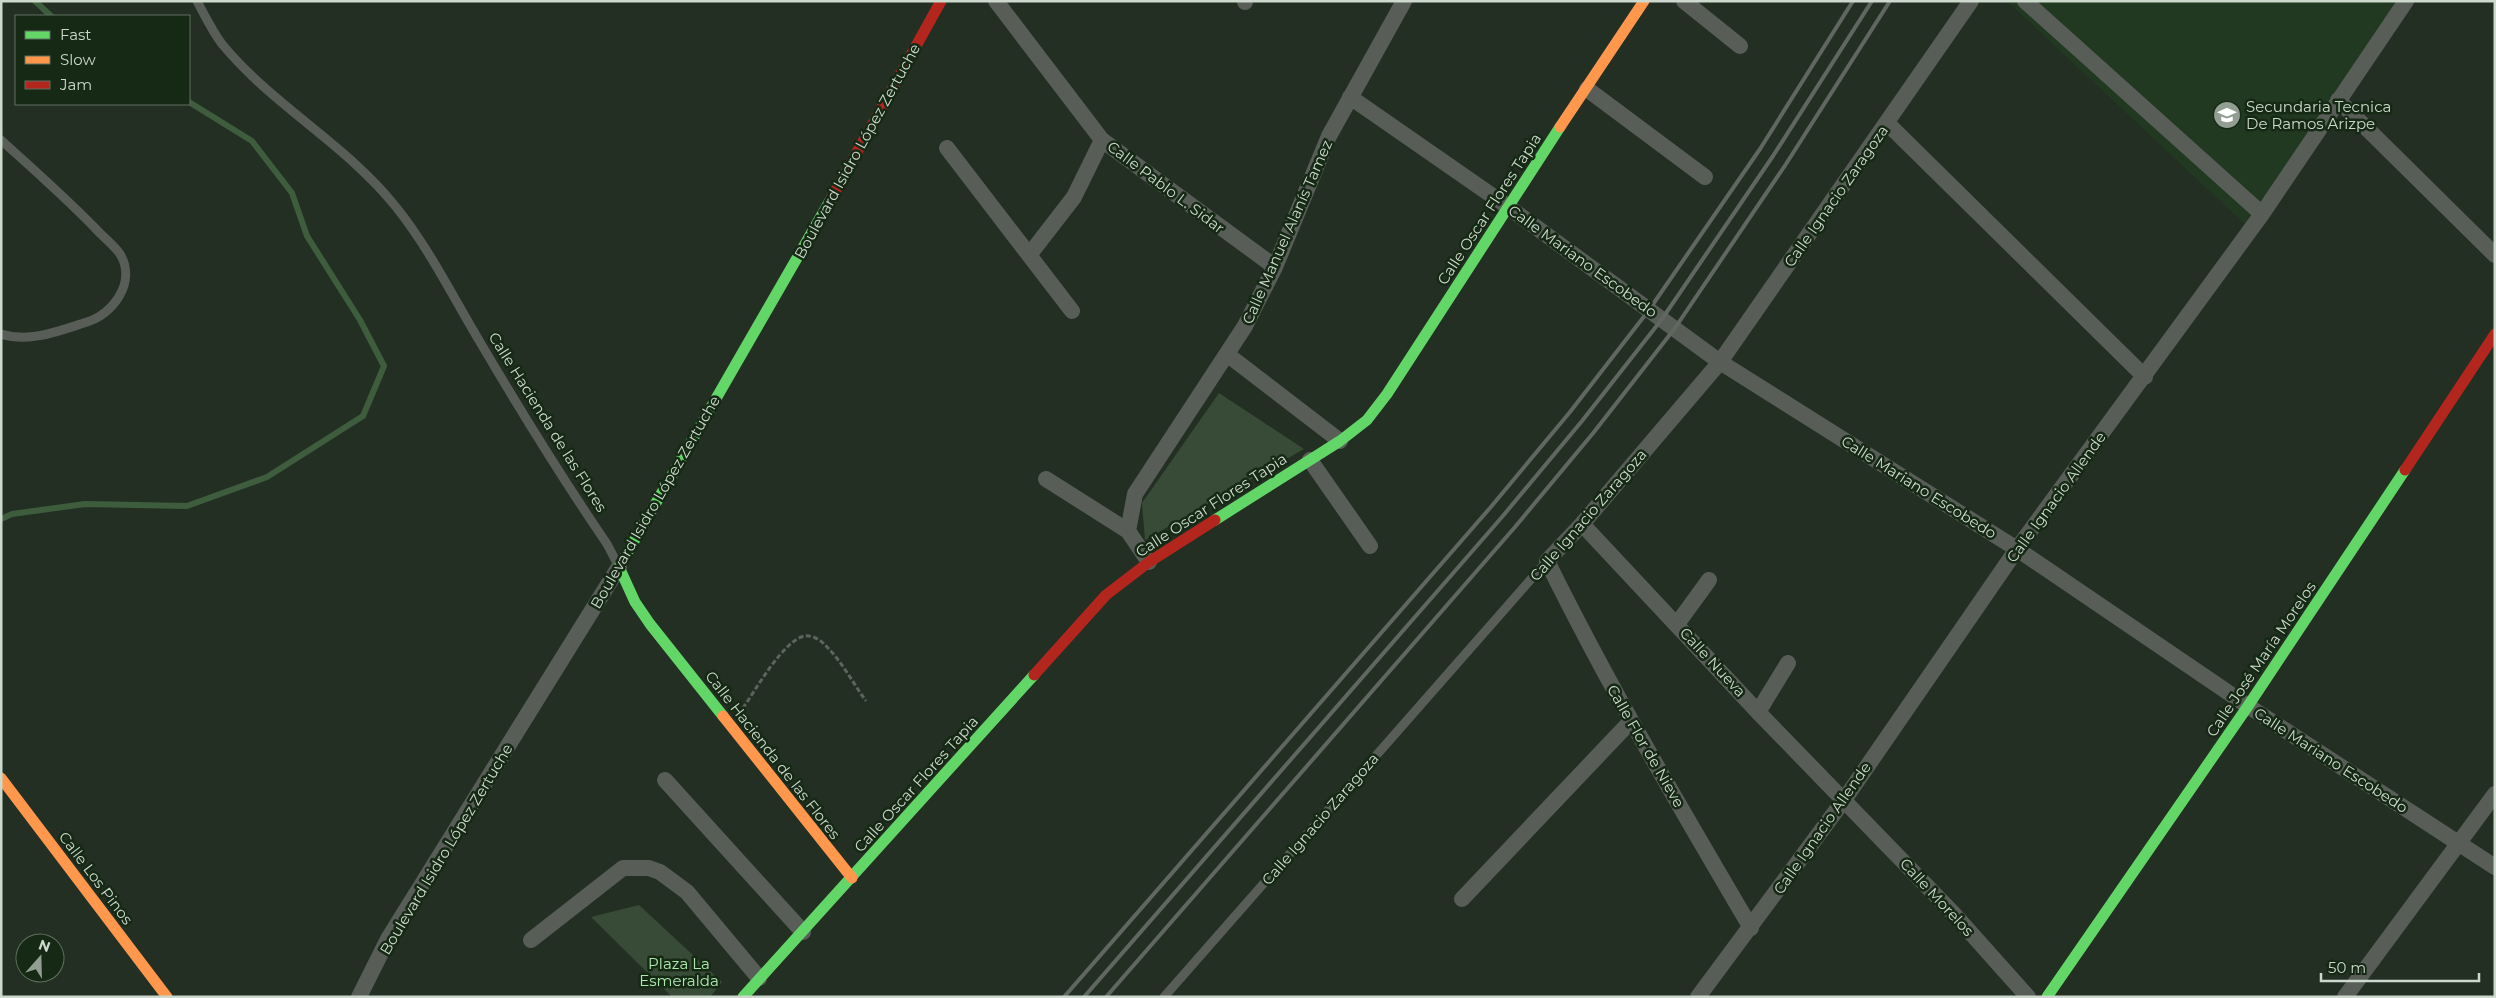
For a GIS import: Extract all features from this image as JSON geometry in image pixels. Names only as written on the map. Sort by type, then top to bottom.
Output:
[{"type":"street","name":"Boulevard Isidro López Zertuche","points":[[359,997],[388,939],[619,567],[831,199],[941,1]]},
{"type":"street","name":"Calle Pablo L. Sidar","points":[[996,1],[1102,140],[1274,267]]},
{"type":"street","name":"Calle Manuel Alanís Tamez","points":[[1128,531],[1135,494],[1228,355],[1245,326],[1274,267],[1308,184],[1350,97],[1404,1]]},
{"type":"street","name":"Calle Oscar Flores Tapia","points":[[743,997],[1106,594],[1149,562],[1340,441],[1367,420],[1387,394],[1507,206],[1587,89],[1644,1]]},
{"type":"street","points":[[1684,1],[1740,46]]},
{"type":"street","name":"Calle Ignacio Zaragoza","points":[[1547,561],[1582,524],[1720,362],[1971,1]]},
{"type":"street","points":[[2026,1],[2262,214]]},
{"type":"street","name":"Calle Ignacio Allende","points":[[1704,995],[1844,800],[2017,549],[2262,214],[2406,1]]},
{"type":"street","points":[[1587,89],[1705,177]]},
{"type":"street","name":"Calle Mariano Escobedo","points":[[1350,97],[1507,206],[1720,362],[2017,549],[2248,706],[2495,867]]},
{"type":"street","points":[[2338,100],[2495,255]]},
{"type":"street","points":[[1888,123],[2144,377]]},
{"type":"street","points":[[1030,254],[1074,196],[1102,140]]},
{"type":"street","points":[[947,148],[1072,311]]},
{"type":"street","name":"Calle José María Morelos","points":[[2047,997],[2248,706],[2495,334]]},
{"type":"street","points":[[1228,355],[1340,441]]},
{"type":"street","points":[[1310,460],[1370,546]]},
{"type":"street","points":[[1046,479],[1128,531],[1149,562]]},
{"type":"street","name":"Calle Nueva","points":[[1582,524],[1758,712],[1844,800]]},
{"type":"street","name":"Calle Flor de Nieve","points":[[1547,561],[1590,649],[1630,721],[1751,928]]},
{"type":"street","name":"Calle Hacienda de las Flores","points":[[619,567],[635,602],[650,624],[852,878]]},
{"type":"street","points":[[1677,624],[1709,580]]},
{"type":"street","points":[[1758,712],[1788,663]]},
{"type":"street","points":[[1462,899],[1630,721]]},
{"type":"street","name":"Calle Los Pinos","points":[[1,778],[167,997]]},
{"type":"street","points":[[665,780],[803,932]]},
{"type":"street","points":[[2349,995],[2495,794]]},
{"type":"street","name":"Calle Morelos","points":[[1844,800],[1953,913],[2028,997]]},
{"type":"street","points":[[531,940],[622,868],[649,868],[672,879],[687,892],[760,978]]},
{"type":"lane","name":"Calle Hacienda de las Flores","points":[[198,1],[210,26],[240,64],[286,107],[341,151],[395,206],[425,249],[518,406],[607,544],[619,567]]},
{"type":"lane","points":[[1,140],[81,213],[120,255],[126,278],[118,300],[100,318],[48,334],[23,338],[1,334]]},
{"type":"lane","name":"Calle Ignacio Zaragoza","points":[[1164,997],[1547,561]]},
{"type":"path","points":[[731,725],[778,659],[795,641],[805,636],[813,637],[825,645],[866,701]]},
{"type":"shaded area","name":"Secundaria Tecnica De Ramos Arizpe","points":[[2007,1],[2403,1],[2249,228]]},
{"type":"green space","points":[[1219,393],[1304,449],[1145,540],[1142,503]]},
{"type":"green space","name":"Plaza La Esmeralda","points":[[639,905],[722,982],[710,997],[672,997],[591,917]]},
{"type":"waterway","points":[[35,1],[50,15]]},
{"type":"waterway","points":[[1,519],[12,514],[85,504],[187,506],[267,477],[363,416],[384,366],[360,320],[307,236],[292,193],[252,141],[190,103]]},
{"type":"railway","points":[[1064,997],[1490,508],[1570,412],[1649,310],[1760,149],[1853,1]]},
{"type":"railway","points":[[1084,997],[1502,517],[1582,421],[1662,319],[1773,156],[1872,1]]},
{"type":"railway","points":[[1106,997],[1515,527],[1594,432],[1675,328],[1786,164],[1890,1]]},
{"type":"traffic: fast","points":[[1215,520],[1340,441],[1367,420],[1387,394],[1560,127]]},
{"type":"traffic: fast","points":[[723,716],[650,624],[635,602],[619,567],[831,199]]},
{"type":"traffic: fast","points":[[2047,997],[2248,706],[2405,470]]},
{"type":"traffic: fast","points":[[743,997],[1034,675]]},
{"type":"traffic: slow","points":[[1560,127],[1644,1]]},
{"type":"traffic: slow","points":[[723,716],[852,878]]},
{"type":"traffic: slow","points":[[1,778],[167,997]]},
{"type":"traffic: jam","points":[[831,199],[941,1]]},
{"type":"traffic: jam","points":[[2405,470],[2495,334]]},
{"type":"traffic: jam","points":[[1034,675],[1106,595],[1149,562],[1215,520]]},
{"type":"place","name":"Secundaria Tecnica De Ramos Arizpe","points":[[2227,115]]}]
